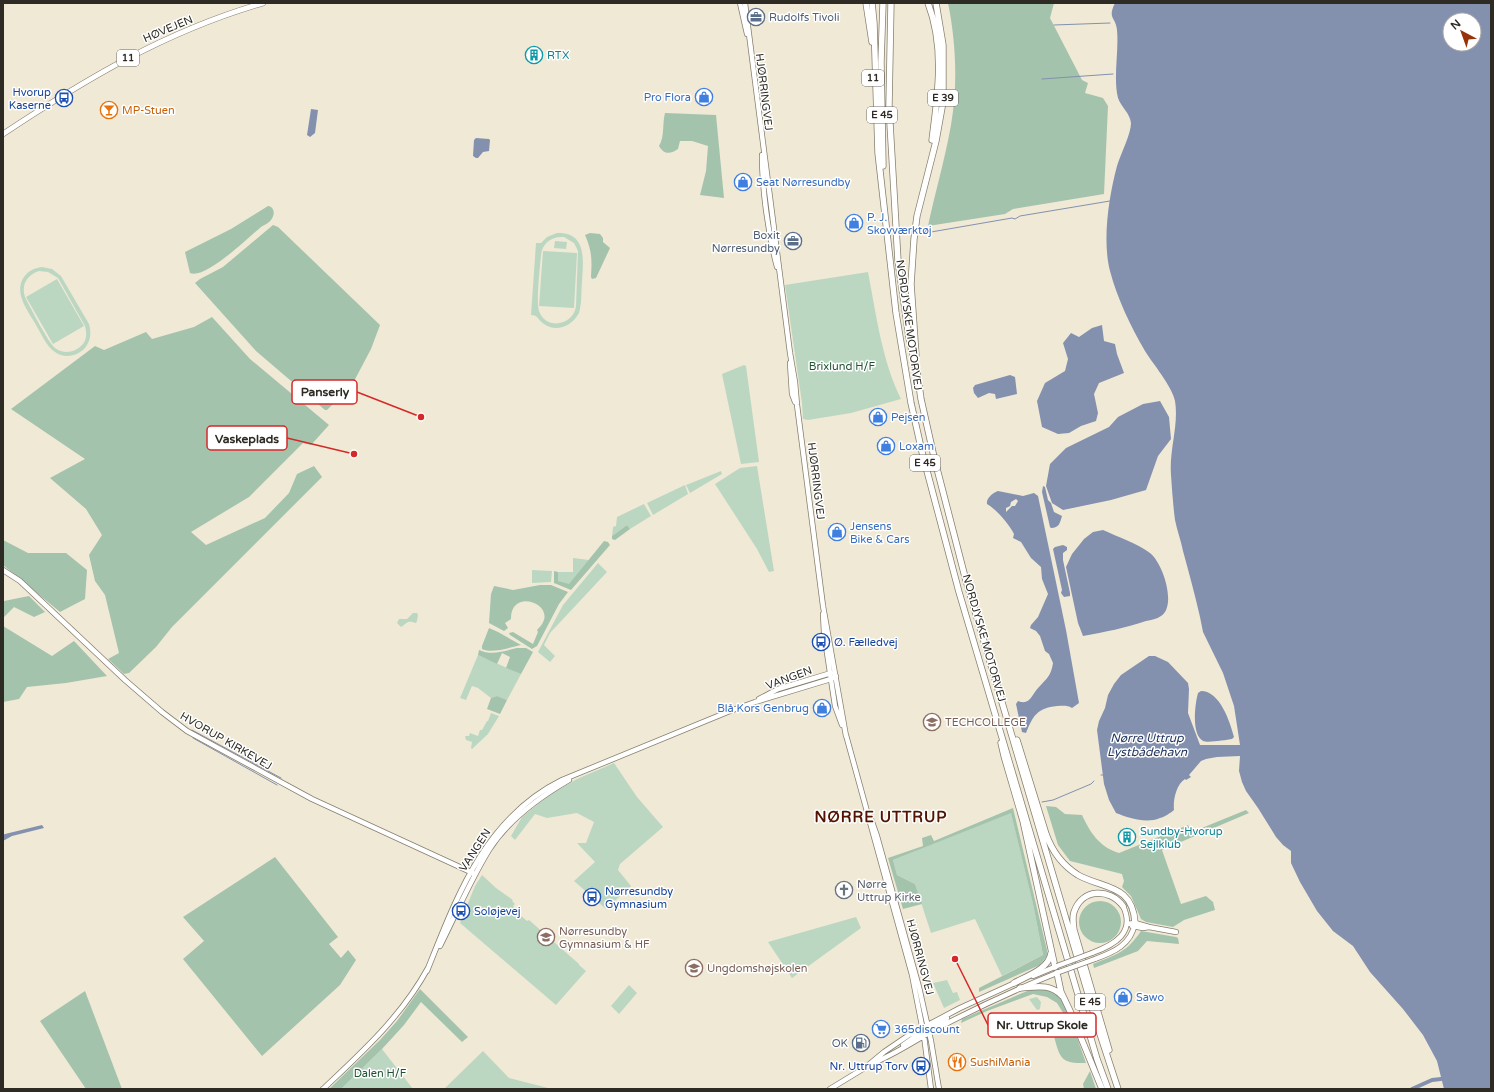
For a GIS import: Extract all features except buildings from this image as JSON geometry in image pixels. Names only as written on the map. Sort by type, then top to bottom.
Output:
[{"type":"highway","name":"11","points":[[866,3],[872,40],[878,153]]},
{"type":"highway","points":[[872,3],[878,153],[884,208]]},
{"type":"highway","name":"E 45","points":[[883,3],[881,62],[884,208]]},
{"type":"highway","name":"E 45","points":[[891,3],[889,106],[898,261],[909,338],[917,371]]},
{"type":"highway","points":[[923,191],[939,87],[935,28],[928,3]]},
{"type":"highway","name":"E 39","points":[[917,371],[911,284],[914,239],[943,102],[943,45],[936,3]]},
{"type":"highway","name":"NORDJYSKE MOTORVEJ","points":[[884,208],[896,313],[918,438],[943,535],[1095,1052],[1108,1089]]},
{"type":"highway","name":"NORDJYSKE MOTORVEJ","points":[[917,371],[926,421],[950,522],[1099,1031],[1119,1089]]},
{"type":"highway","points":[[990,662],[1021,751],[1046,834],[1052,848],[1065,865],[1077,874],[1109,886],[1123,894],[1133,911],[1134,925]]},
{"type":"highway","points":[[995,712],[1004,756],[1023,821],[1051,950],[1056,966]]},
{"type":"highway","points":[[1119,1089],[1074,930],[1073,921],[1076,907],[1086,896],[1100,892],[1108,894],[1115,897],[1124,906]]},
{"type":"highway","points":[[1014,982],[1045,965],[1049,961],[1051,950]]},
{"type":"highway","points":[[1058,973],[1059,987],[1102,1089]]},
{"type":"highway","points":[[1020,988],[1044,986],[1052,989],[1064,998]]},
{"type":"main road","name":"HØVEJEN","points":[[3,134],[114,64],[146,48],[229,14],[263,3]]},
{"type":"street","name":"HJØRRINGVEJ","points":[[740,3],[749,41]]},
{"type":"street","name":"HJØRRINGVEJ","points":[[745,3],[762,145],[763,177],[771,240],[780,280],[790,353],[792,394],[797,405],[823,606],[824,633],[834,674],[846,736]]},
{"type":"street","name":"HVORUP KIRKEVEJ","points":[[3,570],[20,581],[125,680],[162,712],[187,730],[312,799],[472,873]]},
{"type":"street","name":"VANGEN","points":[[754,702],[778,689],[834,674]]},
{"type":"street","points":[[831,679],[834,674]]},
{"type":"street","name":"HJØRRINGVEJ","points":[[831,679],[835,706],[846,736],[909,964],[939,1089]]},
{"type":"street","name":"VANGEN","points":[[323,1089],[390,1023],[413,992],[427,970],[480,856],[497,831],[524,804],[549,787],[754,702],[831,679]]},
{"type":"street","name":"HJØRRINGVEJ","points":[[867,810],[873,822],[919,987],[926,1030],[931,1089]]},
{"type":"street","points":[[830,1089],[866,1066],[884,1052],[926,1030],[981,998],[1014,982],[1092,953],[1117,941],[1124,933],[1127,924],[1127,914],[1124,906]]},
{"type":"street","points":[[1127,924],[1176,932]]},
{"type":"street","points":[[866,1066],[889,1056],[926,1030],[1020,988],[1109,954],[1121,947],[1129,938],[1134,925]]},
{"type":"street","points":[[1056,966],[1058,973]]},
{"type":"street","points":[[884,1052],[889,1056]]},
{"type":"green space","points":[[948,3],[1054,3],[1050,18],[1082,80],[1088,83],[1085,93],[1103,98],[1108,106],[1104,194],[1013,209],[1005,214],[928,226],[949,138],[955,95],[953,33]]},
{"type":"green space","points":[[665,113],[716,115],[724,198],[700,195],[706,171],[708,146],[692,141],[680,141],[678,149],[673,152],[668,153],[661,149],[659,146],[662,138]]},
{"type":"green space","points":[[268,206],[272,208],[274,212],[269,222],[216,264],[206,270],[197,273],[190,273],[185,252],[231,229]]},
{"type":"green space","points":[[273,225],[278,227],[380,325],[371,349],[352,385],[327,410],[325,410],[256,351],[195,283],[223,267]]},
{"type":"green space","points":[[557,233],[567,234],[574,237],[579,243],[583,257],[579,313],[568,325],[559,328],[549,327],[537,317],[531,315],[536,243],[541,243],[547,237]],"holes":[[[560,237],[564,237],[574,243],[578,251],[576,306],[570,318],[559,323],[553,323],[547,321],[543,317],[538,306],[538,284],[543,247],[548,241]]]},
{"type":"green space","points":[[590,233],[600,234],[603,238],[603,242],[610,248],[596,278],[592,279],[591,255],[585,235]]},
{"type":"green space","points":[[555,241],[567,242],[566,249],[554,248]]},
{"type":"green space","points":[[543,251],[577,253],[574,308],[539,306]]},
{"type":"green space","points":[[39,267],[52,269],[61,276],[89,324],[89,341],[83,350],[76,354],[65,356],[58,354],[52,349],[44,339],[23,302],[20,289],[21,283],[27,273]],"holes":[[[39,271],[48,272],[58,278],[85,326],[86,334],[83,344],[72,351],[65,352],[55,348],[39,324],[25,297],[24,288],[28,278]]]},
{"type":"green space","name":"Brixlund H/F","points":[[868,272],[884,353],[894,384],[901,399],[851,413],[808,420],[803,419],[785,285]]},
{"type":"green space","points":[[57,279],[84,326],[53,344],[26,297]]},
{"type":"green space","points":[[212,317],[250,359],[329,425],[311,445],[303,443],[249,497],[191,532],[206,545],[265,518],[289,493],[297,474],[314,466],[322,477],[172,627],[156,647],[129,673],[124,674],[108,659],[119,653],[105,595],[95,581],[89,555],[102,535],[86,509],[50,478],[85,459],[11,409],[95,346],[104,350],[146,332],[152,339],[194,327]]},
{"type":"green space","points":[[744,365],[746,366],[759,462],[741,464],[722,374]]},
{"type":"green space","points":[[757,466],[774,571],[769,572],[757,549],[715,484],[740,468]]},
{"type":"green space","points":[[721,471],[722,474],[690,493],[686,485]]},
{"type":"green space","points":[[685,485],[688,494],[653,515],[647,503]]},
{"type":"green space","points":[[644,504],[651,516],[630,529],[627,525],[612,536],[613,527],[616,526],[617,517]]},
{"type":"green space","points":[[627,525],[630,529],[615,540],[612,539],[612,536]]},
{"type":"green space","points":[[3,540],[28,553],[66,553],[87,570],[85,599],[60,612],[3,565]]},
{"type":"green space","points":[[604,541],[608,542],[610,545],[571,590],[554,583],[554,571],[558,572],[558,581],[569,584]]},
{"type":"green space","points":[[573,558],[589,560],[569,585],[558,581],[558,572],[573,572]]},
{"type":"green space","points":[[598,563],[607,572],[550,633],[544,645],[555,656],[550,662],[538,652],[563,605]]},
{"type":"green space","points":[[532,570],[552,571],[551,582],[532,583]]},
{"type":"green space","points":[[540,585],[551,585],[568,592],[559,604],[537,646],[532,649],[509,633],[513,632],[533,644],[538,632],[537,630],[544,621],[544,613],[540,607],[534,603],[526,601],[518,603],[513,609],[511,619],[505,623],[508,628],[504,631],[489,623],[491,594],[494,586],[513,590]]},
{"type":"green space","points":[[29,596],[45,612],[34,617],[14,607],[3,618],[4,601]]},
{"type":"green space","points":[[413,613],[417,613],[418,615],[416,623],[407,622],[401,627],[397,623],[399,619],[407,619]]},
{"type":"green space","points":[[3,626],[52,656],[74,641],[107,676],[66,683],[27,687],[19,699],[3,702]]},
{"type":"green space","points":[[489,628],[521,645],[490,651],[482,649]]},
{"type":"green space","points":[[517,648],[526,648],[533,652],[521,674],[506,668],[510,657],[502,653],[497,664],[478,655],[479,650],[493,653]]},
{"type":"green space","points":[[478,655],[521,674],[507,700],[497,696],[491,698],[478,688],[472,686],[466,700],[460,698]]},
{"type":"green space","points":[[497,696],[507,700],[500,714],[487,709],[491,698]]},
{"type":"green space","points":[[491,713],[499,716],[488,734],[472,749],[472,742],[466,740],[465,736],[469,736],[470,733],[478,736],[480,730],[482,730],[488,721]]},
{"type":"green space","points":[[614,763],[637,797],[663,827],[620,864],[618,870],[631,886],[606,909],[574,881],[595,862],[577,843],[586,843],[594,822],[577,813],[547,818],[535,814],[515,840],[511,836],[522,817],[549,795],[577,779]]},
{"type":"green space","points":[[1046,806],[1056,807],[1065,814],[1082,815],[1096,838],[1106,847],[1119,853],[1188,825],[1192,832],[1246,810],[1249,813],[1162,850],[1181,904],[1206,896],[1213,902],[1215,910],[1184,920],[1173,927],[1146,922],[1141,919],[1131,896],[1122,887],[1124,881],[1122,874],[1070,861],[1058,845]]},
{"type":"green space","points":[[1013,808],[1047,950],[1047,956],[1040,965],[979,992],[979,988],[1043,955],[1033,904],[1011,813],[893,860],[897,875],[915,884],[922,904],[903,909],[888,858],[923,846],[922,838],[931,835],[934,841]]},
{"type":"green space","points":[[1011,812],[1033,904],[1043,955],[1002,976],[975,919],[931,933],[915,884],[897,875],[893,860]]},
{"type":"green space","points":[[275,857],[338,937],[329,944],[341,958],[348,950],[356,960],[340,985],[262,1056],[183,959],[204,941],[183,917]]},
{"type":"green space","points":[[482,875],[496,888],[513,900],[512,901],[515,904],[513,906],[520,912],[519,914],[527,921],[529,920],[586,971],[556,1005],[460,923],[475,886]]},
{"type":"green space","points":[[1096,901],[1104,901],[1112,904],[1118,910],[1121,922],[1118,934],[1112,940],[1104,943],[1096,943],[1088,940],[1082,934],[1079,926],[1079,918],[1082,910],[1088,904]]},
{"type":"green space","points":[[856,917],[861,928],[792,978],[768,942]]},
{"type":"green space","points":[[1141,931],[1176,937],[1178,938],[1179,944],[1147,941],[1138,951],[1094,968],[1093,964],[1115,955],[1126,948]]},
{"type":"green space","points":[[947,980],[953,993],[957,992],[960,1000],[944,1008],[933,983]]},
{"type":"green space","points":[[629,985],[637,993],[619,1014],[611,1006]]},
{"type":"green space","points":[[420,989],[468,1037],[462,1042],[421,1002],[404,1025],[382,1049],[341,1089],[329,1089],[380,1040],[397,1021]]},
{"type":"green space","points":[[1032,989],[1047,989],[1060,997],[1066,1006],[1086,1063],[1070,1062],[1059,1053],[1053,1033],[1070,1024],[1057,1003],[1047,997],[1033,994],[987,1011],[961,1023],[962,1019]]},
{"type":"green space","points":[[85,991],[122,1089],[86,1089],[40,1021]]},
{"type":"green space","points":[[1037,997],[1041,1002],[1040,1009],[1037,1010],[1029,999]]},
{"type":"green space","name":"Dalen H/F","points":[[382,1049],[413,1089],[341,1089]]},
{"type":"green space","points":[[483,1051],[509,1078],[552,1089],[444,1089]]},
{"type":"green space","points":[[1090,1071],[1096,1089],[1084,1089],[1083,1084]]},
{"type":"water","name":"Nørre Uttrup Lystbådehavn","points":[[1115,3],[1491,3],[1491,1089],[1444,1089],[1437,1061],[1423,1035],[1403,1009],[1370,972],[1353,946],[1333,931],[1317,911],[1291,863],[1291,851],[1276,837],[1246,791],[1239,771],[1240,756],[1217,757],[1201,761],[1189,775],[1191,777],[1186,780],[1185,779],[1179,785],[1174,802],[1174,810],[1155,820],[1138,820],[1116,813],[1109,800],[1104,784],[1097,730],[1099,721],[1105,708],[1108,695],[1114,684],[1121,675],[1149,656],[1155,656],[1168,662],[1188,683],[1188,713],[1200,745],[1240,745],[1234,706],[1223,673],[1203,632],[1175,520],[1172,492],[1171,456],[1176,419],[1175,401],[1162,375],[1145,351],[1120,302],[1110,271],[1107,246],[1109,204],[1117,166],[1131,127],[1129,116],[1118,98],[1116,73],[1117,30],[1112,12]]},
{"type":"water","points":[[311,109],[318,110],[315,133],[310,137],[307,135]]},
{"type":"water","points":[[476,138],[490,140],[489,151],[483,152],[478,158],[473,156],[474,140]]},
{"type":"water","points":[[1102,325],[1104,341],[1115,344],[1124,373],[1099,383],[1094,394],[1098,413],[1096,421],[1081,426],[1069,433],[1058,434],[1042,427],[1037,401],[1045,383],[1065,371],[1068,359],[1063,343],[1071,333],[1079,337],[1092,328]]},
{"type":"water","points":[[1010,375],[1015,377],[1017,394],[996,399],[995,394],[989,393],[978,398],[974,393],[973,388],[975,385]]},
{"type":"water","points":[[1160,401],[1169,417],[1171,439],[1158,456],[1146,490],[1111,500],[1063,510],[1052,503],[1046,486],[1050,464],[1066,448],[1109,427],[1118,417],[1143,404]]},
{"type":"water","points":[[1043,486],[1045,487],[1048,500],[1051,503],[1054,512],[1062,516],[1059,525],[1054,528],[1050,527],[1042,492]]},
{"type":"water","points":[[998,491],[1023,496],[1034,493],[1038,496],[1066,630],[1079,703],[1072,708],[1067,706],[1057,706],[1040,711],[1031,722],[1026,733],[1022,732],[1016,704],[1018,701],[1028,701],[1048,676],[1053,663],[1049,654],[1045,651],[1040,636],[1036,631],[1030,628],[1038,617],[1048,594],[1042,579],[1041,567],[1031,558],[1021,542],[1013,538],[1014,534],[1002,517],[987,504],[992,494]],"holes":[[[1016,499],[1018,501],[1015,506],[1012,506],[1006,512],[1006,508],[1010,506],[1011,502]]]},
{"type":"water","points":[[1103,530],[1139,546],[1155,558],[1166,584],[1168,603],[1166,611],[1156,619],[1115,630],[1083,636],[1078,623],[1066,567],[1072,554],[1084,539],[1093,532]]},
{"type":"water","points":[[1063,545],[1067,547],[1067,550],[1063,553],[1063,560],[1070,593],[1070,596],[1064,597],[1061,593],[1062,590],[1053,549]]},
{"type":"water","points":[[1201,691],[1208,692],[1214,696],[1223,708],[1234,737],[1232,739],[1205,742],[1199,737],[1195,726],[1195,711],[1198,693]]},
{"type":"water","points":[[42,825],[44,828],[12,836],[3,841],[3,835],[5,834]]},
{"type":"waterway","points":[[1054,25],[1110,23]]},
{"type":"waterway","points":[[1042,79],[1113,74]]},
{"type":"waterway","points":[[931,232],[1012,218],[1015,219],[1020,216],[1110,201]]},
{"type":"waterway","points":[[920,234],[924,233]]},
{"type":"waterway","points":[[192,730],[281,778]]},
{"type":"waterway","points":[[193,738],[277,785]]},
{"type":"waterway","points":[[1042,802],[1053,800],[1091,784],[1094,781]]},
{"type":"waterway","points":[[1412,1089],[1432,1080],[1441,1079]]},
{"type":"place","name":"Rudolfs Tivoli","points":[[756,17]]},
{"type":"place","name":"RTX","points":[[534,55]]},
{"type":"place","name":"Pro Flora","points":[[704,97]]},
{"type":"place","name":"Hvorup Kaserne","points":[[64,98]]},
{"type":"place","name":"MP-Stuen","points":[[109,110]]},
{"type":"place","name":"Seat Nørresundby","points":[[743,182]]},
{"type":"place","name":"P. J. Skovværktøj","points":[[854,223]]},
{"type":"place","name":"Boxit Nørresundby","points":[[793,241]]},
{"type":"place","name":"Panserly","points":[[421,417]]},
{"type":"place","name":"Pejsen","points":[[878,417]]},
{"type":"place","name":"Loxam","points":[[886,446]]},
{"type":"place","name":"Vaskeplads","points":[[354,454]]},
{"type":"place","name":"Jensens Bike & Cars","points":[[837,532]]},
{"type":"place","name":"Ø. Fælledvej","points":[[821,642]]},
{"type":"place","name":"Blå Kors Genbrug","points":[[822,708]]},
{"type":"place","name":"TECHCOLLEGE","points":[[932,722]]},
{"type":"place","name":"Sundby-Hvorup Sejlklub","points":[[1127,837]]},
{"type":"place","name":"Nørre Uttrup Kirke","points":[[844,890]]},
{"type":"place","name":"Nørresundby Gymnasium","points":[[592,897]]},
{"type":"place","name":"Soløjevej","points":[[461,911]]},
{"type":"place","name":"Nørresundby Gymnasium & HF","points":[[546,937]]},
{"type":"place","name":"Nr. Uttrup Skole","points":[[955,959]]},
{"type":"place","name":"Ungdomshøjskolen","points":[[694,968]]},
{"type":"place","name":"Sawo","points":[[1123,997]]},
{"type":"place","name":"365discount","points":[[881,1029]]},
{"type":"place","name":"OK","points":[[861,1043]]},
{"type":"place","name":"SushiMania","points":[[957,1062]]},
{"type":"place","name":"Nr. Uttrup Torv","points":[[921,1066]]},
{"type":"district","name":"NØRRE UTTRUP","points":[[881,817]]}]
